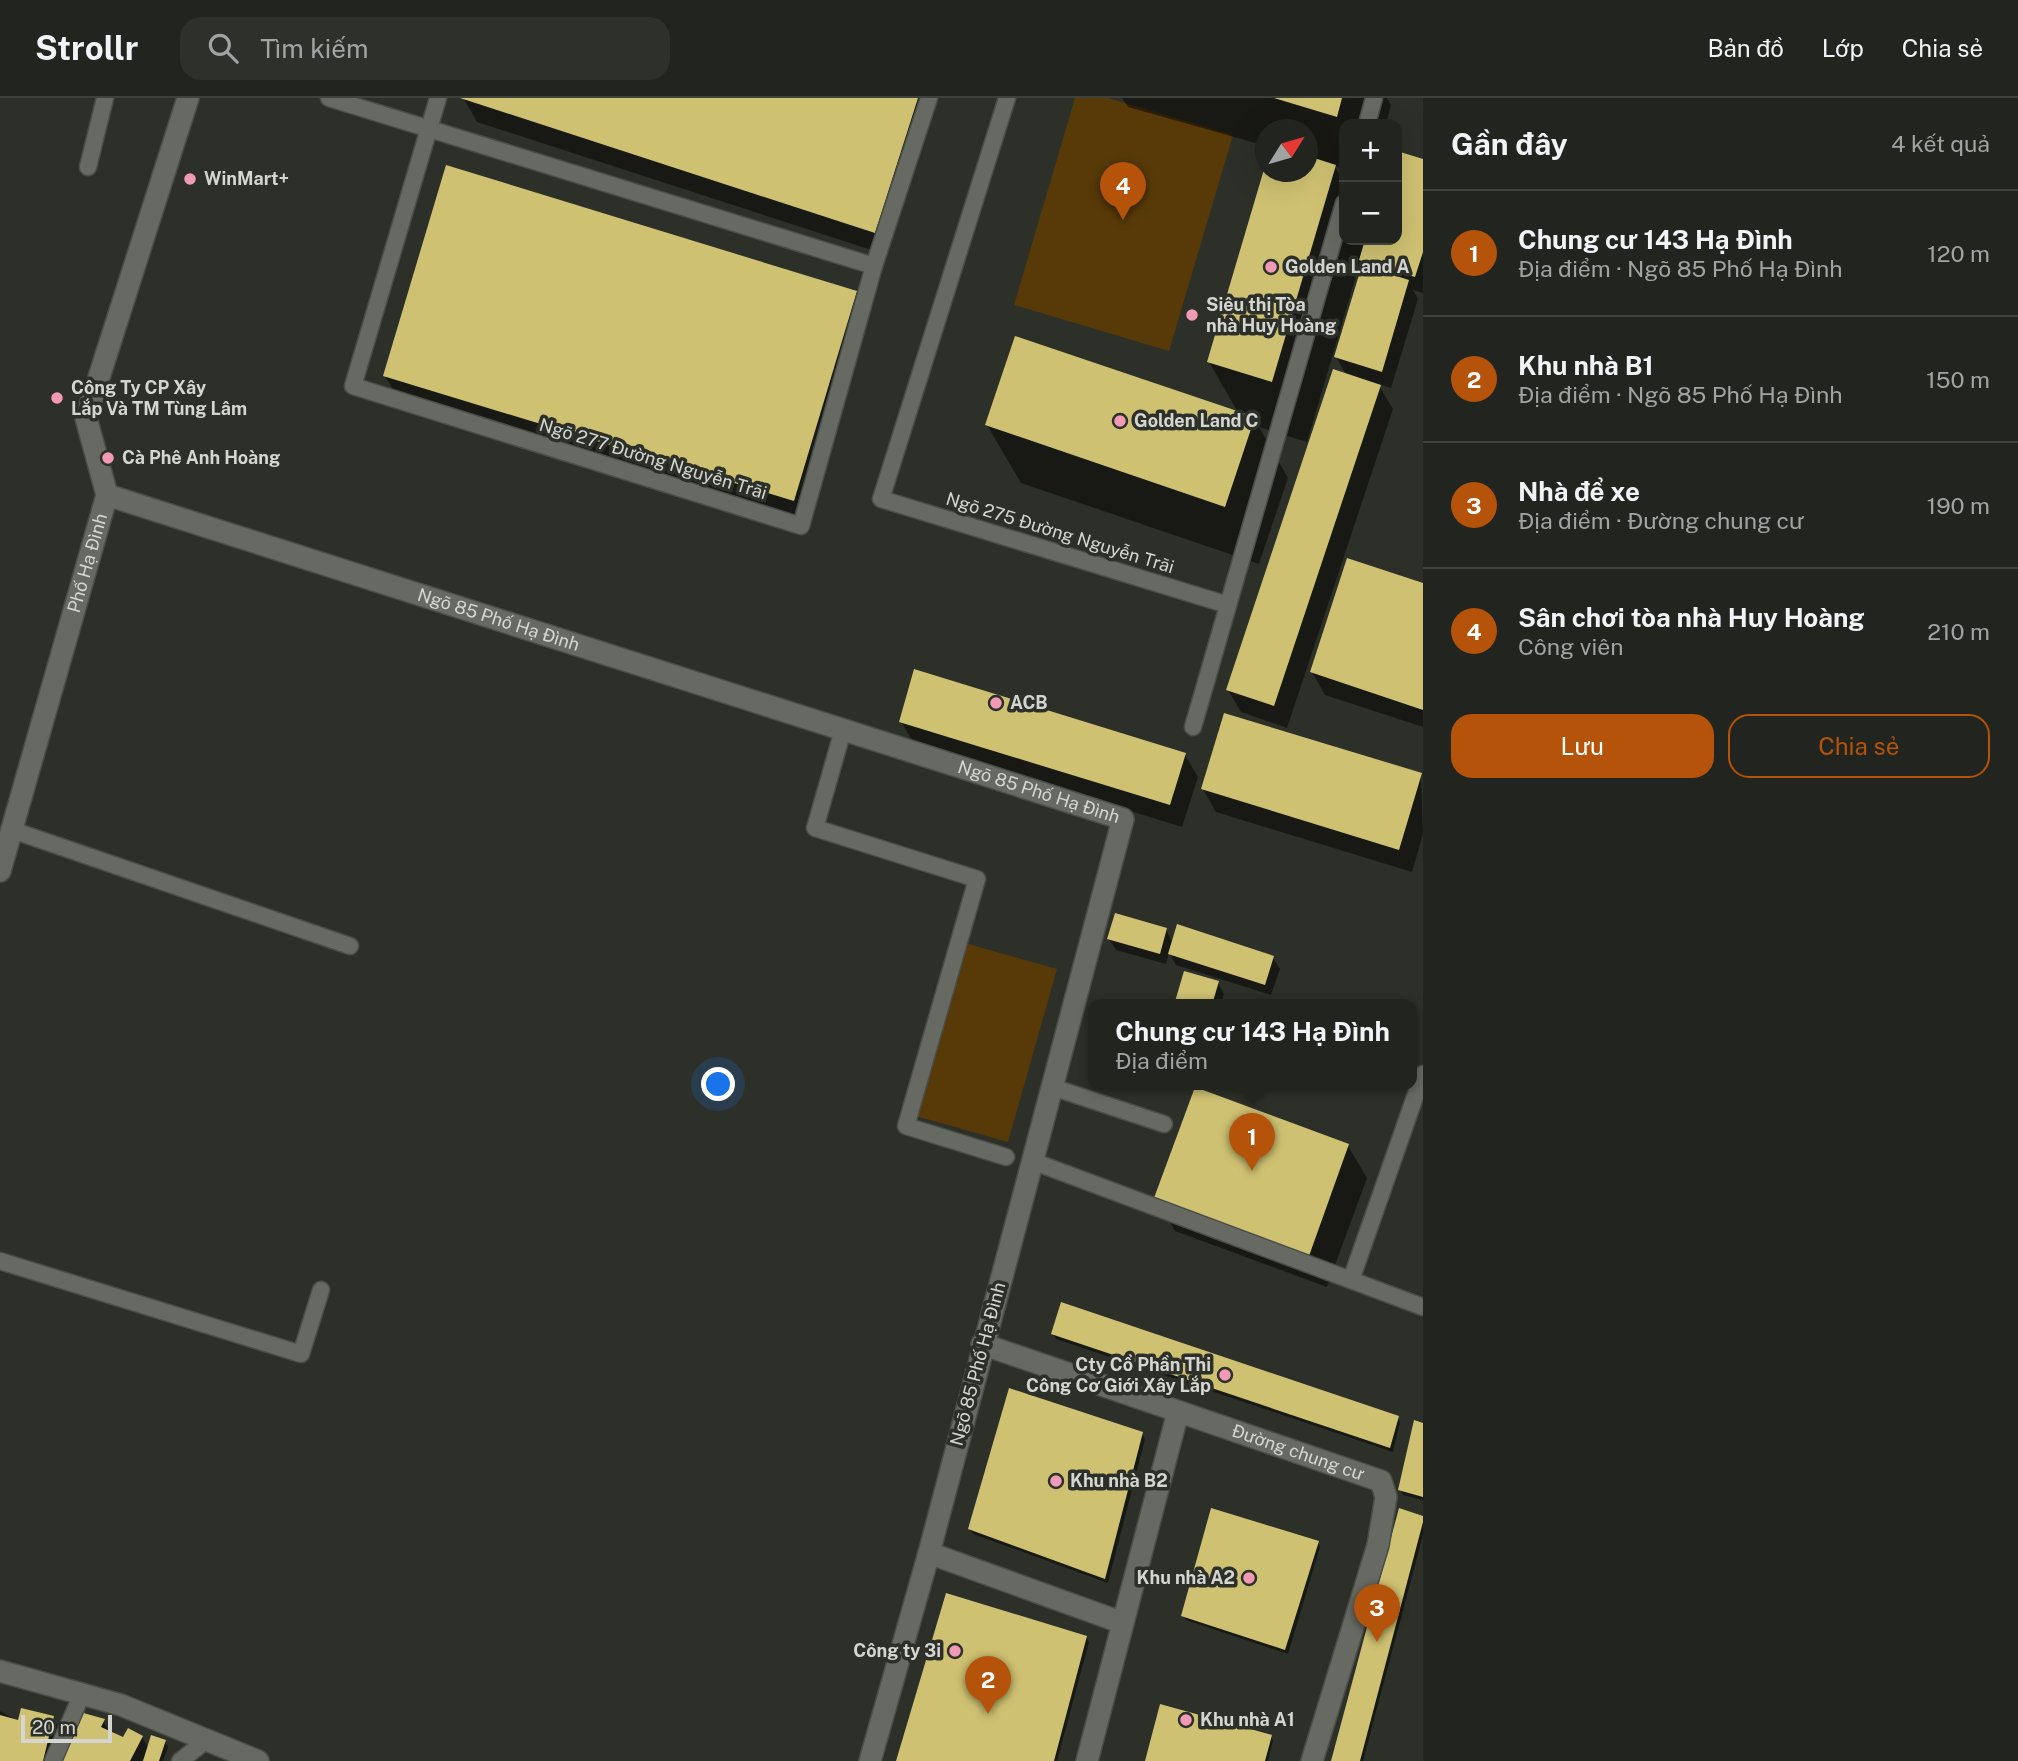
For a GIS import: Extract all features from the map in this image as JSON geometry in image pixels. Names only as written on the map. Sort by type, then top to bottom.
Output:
[{"type":"street","name":"Phố Hạ Đình","points":[[0,871],[107,495],[86,418],[188,98]]},
{"type":"street","name":"Ngõ 85 Phố Hạ Đình","points":[[107,495],[1123,819],[982,1344],[929,1553],[870,1761]]},
{"type":"street","name":"Đường chung cư","points":[[982,1344],[1381,1481],[1386,1497],[1378,1545],[1312,1761]]},
{"type":"street","points":[[1087,1761],[1178,1412]]},
{"type":"street","points":[[929,1553],[1124,1623]]},
{"type":"street","points":[[0,1671],[121,1705],[258,1761]]},
{"type":"lane","points":[[88,167],[105,98]]},
{"type":"lane","points":[[329,98],[874,266]]},
{"type":"lane","name":"Ngõ 277 Đường Nguyễn Trãi","points":[[438,98],[354,386],[801,526],[874,266],[929,98]]},
{"type":"lane","name":"Ngõ 275 Đường Nguyễn Trãi","points":[[1007,98],[881,499],[1228,605]]},
{"type":"lane","points":[[1368,119],[1374,98]]},
{"type":"lane","points":[[1193,727],[1339,219]]},
{"type":"lane","points":[[843,730],[815,828],[977,879],[906,1126],[1006,1157]]},
{"type":"lane","points":[[12,831],[350,946]]},
{"type":"lane","points":[[1351,1280],[1423,1074]]},
{"type":"lane","points":[[1052,1087],[1164,1124]]},
{"type":"lane","points":[[1032,1161],[1423,1307]]},
{"type":"lane","points":[[0,1261],[302,1354],[321,1290]]},
{"type":"lane","points":[[53,1761],[82,1694]]},
{"type":"lane","points":[[180,1761],[208,1739]]},
{"type":"shaded area","points":[[1075,98],[1108,98],[1233,135],[1169,351],[1014,305]]},
{"type":"shaded area","points":[[965,943],[1057,969],[1008,1142],[916,1116]]},
{"type":"building","points":[[460,98],[918,98],[875,233]]},
{"type":"building","points":[[1274,98],[1342,98],[1337,117]]},
{"type":"building","points":[[1402,153],[1423,159],[1423,252],[1415,277],[1359,260],[1364,245],[1402,245]]},
{"type":"building","name":"Golden Land A","points":[[1318,159],[1336,165],[1272,382],[1207,362],[1260,182],[1318,182]]},
{"type":"building","points":[[446,165],[857,291],[794,501],[383,376]]},
{"type":"building","points":[[1362,265],[1409,280],[1382,372],[1334,357]]},
{"type":"building","name":"Golden Land C","points":[[1015,336],[1255,417],[1225,507],[985,425]]},
{"type":"building","points":[[1333,369],[1381,385],[1274,706],[1226,690]]},
{"type":"building","points":[[1347,558],[1423,583],[1423,710],[1310,672]]},
{"type":"building","points":[[914,669],[1186,753],[1170,805],[899,722]]},
{"type":"building","points":[[1224,713],[1422,773],[1399,850],[1201,789]]},
{"type":"building","points":[[1115,913],[1167,928],[1160,954],[1107,939]]},
{"type":"building","points":[[1177,924],[1274,956],[1265,985],[1168,954]]},
{"type":"building","points":[[1184,971],[1219,981],[1214,999],[1176,999]]},
{"type":"building","points":[[1194,1090],[1203,1090],[1349,1144],[1309,1256],[1154,1198]]},
{"type":"building","name":"Cty Cổ Phần Thi Công Cơ Giới Xây Lắp","points":[[1061,1302],[1399,1416],[1390,1448],[1051,1334]]},
{"type":"building","name":"Khu nhà B2","points":[[1009,1388],[1143,1432],[1105,1579],[968,1529]]},
{"type":"building","points":[[1414,1420],[1423,1423],[1423,1497],[1398,1490]]},
{"type":"building","name":"Khu nhà A2","points":[[1211,1508],[1319,1541],[1285,1650],[1181,1616]]},
{"type":"building","points":[[1399,1508],[1423,1516],[1423,1522],[1360,1761],[1331,1761]]},
{"type":"building","points":[[946,1593],[1087,1636],[1054,1761],[896,1761]]},
{"type":"building","name":"Khu nhà A1","points":[[1160,1704],[1272,1735],[1265,1761],[1145,1761]]},
{"type":"building","points":[[21,1708],[54,1716],[43,1761],[0,1761],[0,1715],[18,1720]]},
{"type":"building","points":[[69,1709],[105,1719],[101,1727],[123,1737],[128,1728],[143,1736],[130,1761],[52,1761]]},
{"type":"building","points":[[151,1735],[166,1740],[159,1761],[143,1761]]},
{"type":"place","name":"WinMart+","points":[[190,179]]},
{"type":"place","name":"Sân chơi tòa nhà Huy Hoàng","points":[[1123,220]]},
{"type":"place","name":"Golden Land A","points":[[1271,267]]},
{"type":"place","name":"Siêu thị Tòa nhà Huy Hoàng","points":[[1192,315]]},
{"type":"place","name":"Công Ty CP Xây Lắp Và TM Tùng Lâm","points":[[57,398]]},
{"type":"place","name":"Golden Land C","points":[[1120,421]]},
{"type":"place","name":"Cà Phê Anh Hoàng","points":[[108,458]]},
{"type":"place","name":"ACB","points":[[996,703]]},
{"type":"place","name":"Chung cư 143 Hạ Đình","points":[[1252,1171]]},
{"type":"place","name":"Cty Cổ Phần Thi Công Cơ Giới Xây Lắp","points":[[1225,1375]]},
{"type":"place","name":"Khu nhà B2","points":[[1056,1481]]},
{"type":"place","name":"Khu nhà A2","points":[[1249,1578]]},
{"type":"place","name":"Nhà để xe","points":[[1377,1642]]},
{"type":"place","name":"Công ty 3i","points":[[955,1651]]},
{"type":"place","name":"Khu nhà B1","points":[[988,1714]]},
{"type":"place","name":"Khu nhà A1","points":[[1186,1720]]}]
